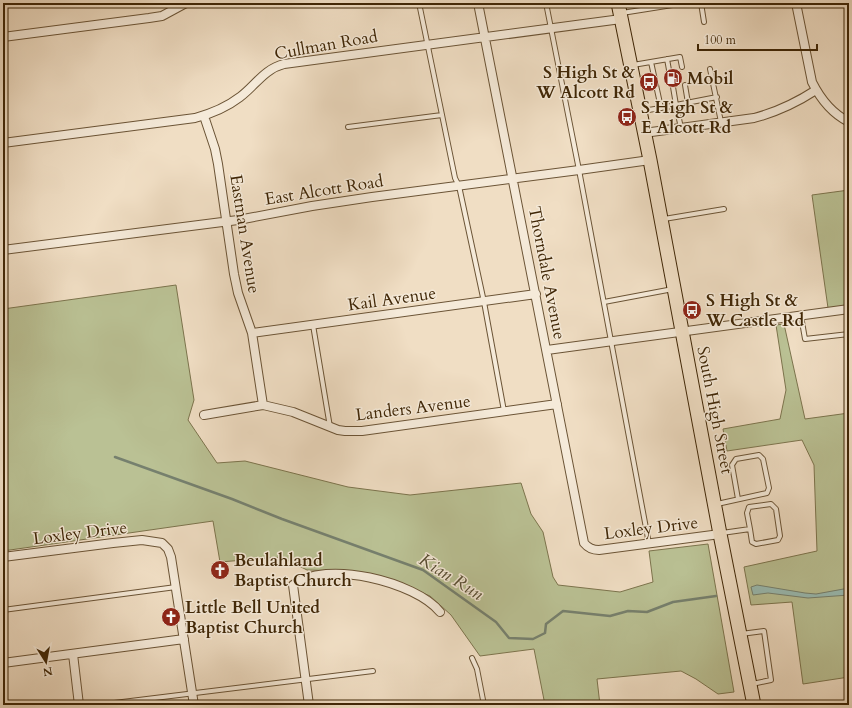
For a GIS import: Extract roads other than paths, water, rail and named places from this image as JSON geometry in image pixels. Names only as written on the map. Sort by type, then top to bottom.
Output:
[{"type":"main road","name":"South High Street","points":[[619,12],[650,160],[714,504],[754,705]]},
{"type":"street","points":[[3,37],[162,16],[186,3]]},
{"type":"street","name":"Thorndale Avenue","points":[[478,3],[547,350],[582,538],[587,547]]},
{"type":"street","points":[[796,3],[810,74],[816,90],[839,115],[849,122]]},
{"type":"street","name":"Cullman Road","points":[[3,143],[184,120],[204,116],[239,98],[268,71],[278,66],[550,29],[619,12]]},
{"type":"street","points":[[644,133],[754,118],[769,114],[801,100],[816,90]]},
{"type":"street","name":"Eastman Avenue","points":[[204,116],[215,149],[238,293],[252,333],[263,405]]},
{"type":"street","name":"East Alcott Road","points":[[3,250],[227,221],[312,206],[650,160]]},
{"type":"street","name":"Kail Avenue","points":[[252,333],[536,294]]},
{"type":"street","points":[[547,350],[849,309]]},
{"type":"street","name":"Landers Avenue","points":[[204,414],[263,405],[293,412],[330,428],[345,431],[362,431],[557,404]]},
{"type":"street","name":"Loxley Drive","points":[[587,547],[593,550],[599,550],[720,534]]},
{"type":"street","name":"Loxley Drive","points":[[3,557],[142,540],[162,543],[166,546],[170,554],[176,587]]},
{"type":"street","points":[[309,705],[293,585],[306,577],[320,575],[335,574],[361,576],[380,580],[415,592],[432,602],[440,612]]},
{"type":"street","points":[[176,587],[194,705]]},
{"type":"street","points":[[3,663],[184,639]]},
{"type":"street","points":[[73,654],[79,705]]},
{"type":"lane","points":[[420,3],[455,178],[459,186],[484,302],[504,412]]},
{"type":"lane","points":[[546,3],[612,341],[649,544]]},
{"type":"lane","points":[[619,12],[685,3]]},
{"type":"lane","points":[[701,3],[704,22]]},
{"type":"lane","points":[[630,66],[680,57],[682,67]]},
{"type":"lane","points":[[667,59],[669,70]]},
{"type":"lane","points":[[651,62],[661,108]]},
{"type":"lane","points":[[710,69],[721,122]]},
{"type":"lane","points":[[685,85],[688,103]]},
{"type":"lane","points":[[673,87],[681,128]]},
{"type":"lane","points":[[640,111],[716,97]]},
{"type":"lane","points":[[348,127],[442,115]]},
{"type":"lane","points":[[661,220],[724,210]]},
{"type":"lane","points":[[604,302],[674,289]]},
{"type":"lane","points":[[801,316],[805,339],[849,334]]},
{"type":"lane","points":[[313,324],[330,428]]},
{"type":"lane","points":[[714,504],[767,493],[769,488],[763,459],[759,454],[736,459],[732,464],[738,499]]},
{"type":"lane","points":[[771,504],[776,509],[780,536],[778,540],[756,544],[752,542],[750,529],[747,513],[749,507],[771,504]]},
{"type":"lane","points":[[720,534],[750,529]]},
{"type":"lane","points":[[3,610],[176,587]]},
{"type":"lane","points":[[740,634],[764,631],[771,680],[750,684]]},
{"type":"lane","points":[[472,658],[477,669],[484,705]]},
{"type":"lane","points":[[98,705],[305,678],[373,671]]},
{"type":"water","points":[[757,585],[816,594],[849,588],[849,595],[808,598],[768,593],[753,595],[751,587]]},
{"type":"waterway","name":"Kian Run","points":[[115,457],[423,570],[496,622],[509,638],[533,639],[545,633],[546,624],[563,611],[610,616],[628,611],[647,612],[673,602],[716,596]]},
{"type":"place","name":"Mobil","points":[[673,78]]},
{"type":"place","name":"S High St & W Alcott Rd","points":[[649,82]]},
{"type":"place","name":"S High St & E Alcott Rd","points":[[627,117]]},
{"type":"place","name":"S High St & W Castle Rd","points":[[692,310]]},
{"type":"place","name":"Beulahland Baptist Church","points":[[220,570]]},
{"type":"place","name":"Little Bell United Baptist Church","points":[[171,617]]}]
